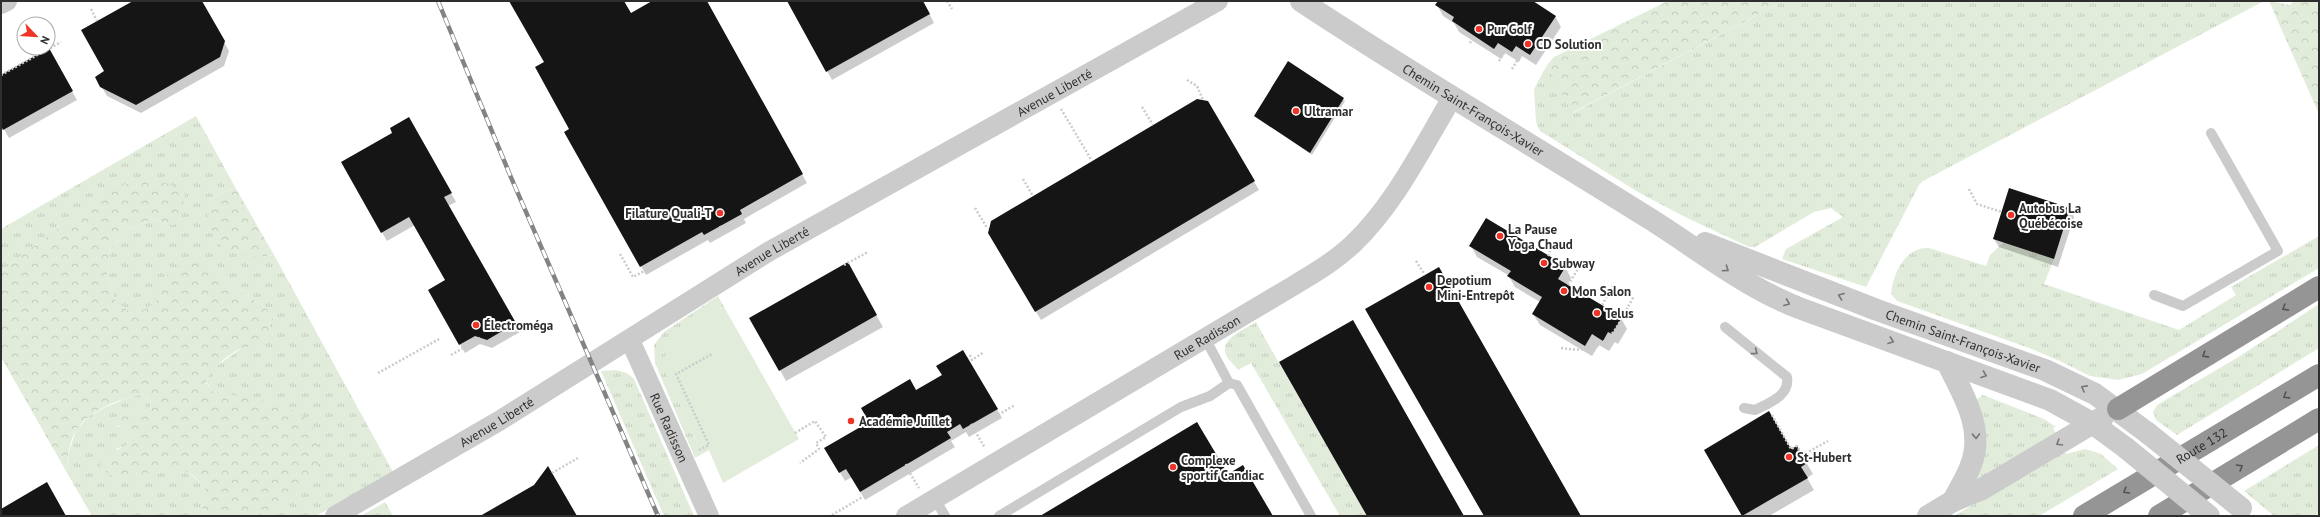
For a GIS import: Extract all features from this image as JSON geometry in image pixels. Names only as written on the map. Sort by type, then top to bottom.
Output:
[{"type":"highway","points":[[2118,409],[2319,287]]},
{"type":"highway","name":"Route 132","points":[[2084,516],[2319,375]]},
{"type":"highway","points":[[2159,516],[2319,419]]},
{"type":"street","points":[[1,4],[6,1]]},
{"type":"street","name":"Avenue Liberté","points":[[335,516],[492,425],[630,340],[697,295],[768,252],[1218,1]]},
{"type":"street","name":"Chemin Saint-François-Xavier","points":[[1300,1],[1452,98],[1647,217],[1752,286],[1774,298],[2046,398],[2092,423],[2126,448],[2209,516]]},
{"type":"street","name":"Rue Radisson","points":[[906,516],[928,496],[994,465],[1315,273],[1352,245],[1388,202],[1452,98]]},
{"type":"street","name":"Chemin Saint-François-Xavier","points":[[1647,217],[1761,266],[2045,370],[2079,385],[2118,409],[2246,512]]},
{"type":"street","name":"Rue Radisson","points":[[630,340],[710,516]]},
{"type":"street","points":[[1947,362],[1971,411],[1976,436],[1971,466],[1954,501]]},
{"type":"street","points":[[1928,516],[1954,501],[1982,489],[2118,409]]},
{"type":"lane","points":[[2154,295],[2183,306],[2278,251],[2211,133]]},
{"type":"lane","points":[[1725,327],[1787,378],[1787,387],[1781,396],[1755,410],[1744,408]]},
{"type":"lane","points":[[1205,338],[1229,383],[1237,385],[1311,516]]},
{"type":"lane","points":[[999,516],[1181,407],[1210,396],[1229,383]]},
{"type":"lane","points":[[928,496],[945,516]]},
{"type":"path","points":[[947,1],[952,9]]},
{"type":"path","points":[[91,9],[97,21]]},
{"type":"path","points":[[1470,43],[1474,36]]},
{"type":"path","points":[[1,76],[61,42]]},
{"type":"path","points":[[1499,61],[1506,48]]},
{"type":"path","points":[[1512,69],[1523,51]]},
{"type":"path","points":[[1187,80],[1197,86],[1203,100]]},
{"type":"path","points":[[1058,104],[1092,161]]},
{"type":"path","points":[[1142,107],[1153,125]]},
{"type":"path","points":[[1023,179],[1033,196]]},
{"type":"path","points":[[1969,189],[1977,204],[2002,212]]},
{"type":"path","points":[[975,208],[986,226],[989,228]]},
{"type":"path","points":[[620,254],[633,277],[703,238],[709,237],[735,223]]},
{"type":"path","points":[[1511,234],[1516,225]]},
{"type":"path","points":[[720,226],[722,230]]},
{"type":"path","points":[[1548,256],[1552,246]]},
{"type":"path","points":[[844,265],[868,252]]},
{"type":"path","points":[[1416,261],[1425,274]]},
{"type":"path","points":[[1568,286],[1581,264]]},
{"type":"path","points":[[1602,305],[1614,284]]},
{"type":"path","points":[[1562,348],[1586,351],[1608,341],[1634,296]]},
{"type":"path","points":[[378,373],[441,338]]},
{"type":"path","points":[[451,355],[480,338]]},
{"type":"path","points":[[970,355],[972,360],[984,352]]},
{"type":"path","points":[[700,450],[708,445],[676,374],[712,354]]},
{"type":"path","points":[[974,428],[1015,405]]},
{"type":"path","points":[[1769,411],[1791,449],[1797,446],[1802,455],[1828,441]]},
{"type":"path","points":[[795,433],[815,421],[826,437],[816,444],[820,449],[800,463]]},
{"type":"path","points":[[971,424],[994,465]]},
{"type":"path","points":[[552,473],[578,458]]},
{"type":"path","points":[[906,464],[908,470],[928,496]]},
{"type":"path","points":[[832,515],[908,470]]},
{"type":"green space","points":[[1668,1],[1784,1],[1572,113],[1547,65],[1554,57]]},
{"type":"green space","points":[[1784,1],[2264,1],[1923,181],[1919,185],[1866,287],[1782,259],[1786,249],[1843,217],[1831,208],[1814,212],[1755,247],[1749,247],[1685,217],[1638,192],[1540,131],[1536,122],[1534,89],[1547,65],[1573,113]]},
{"type":"green space","points":[[2269,1],[2290,5],[2294,1],[2319,1],[2319,114]]},
{"type":"green space","points":[[196,116],[235,187],[210,199],[259,257],[274,255],[393,472],[316,516],[254,516],[285,498],[303,416],[283,407],[212,391],[206,381],[212,369],[249,343],[267,337],[265,307],[242,293],[224,277],[161,281],[157,303],[133,315],[115,300],[107,276],[110,250],[128,230],[152,219],[173,225],[185,194],[16,259],[1,272],[1,229]]},
{"type":"green space","points":[[147,180],[169,184],[185,194],[181,214],[173,225],[152,219],[128,230],[110,250],[107,276],[115,300],[133,315],[156,303],[161,281],[177,266],[193,261],[224,277],[242,293],[265,307],[273,318],[267,337],[249,344],[223,360],[216,366],[206,382],[212,391],[272,403],[295,411],[308,421],[318,442],[320,449],[319,464],[312,476],[269,509],[255,516],[206,516],[202,507],[206,496],[204,487],[193,475],[183,470],[165,466],[152,470],[134,480],[122,481],[109,474],[100,466],[108,456],[130,441],[134,436],[119,426],[115,421],[126,413],[142,413],[151,408],[150,400],[143,394],[125,398],[107,406],[83,422],[72,438],[66,471],[1,357],[1,272],[16,259],[119,186]]},
{"type":"green space","points":[[235,187],[274,255],[259,257],[225,252],[213,233],[208,214],[210,199]]},
{"type":"green space","points":[[2319,236],[2319,268],[2142,374],[2118,380],[2090,376],[2029,348],[1897,301],[1891,294],[1892,286],[1902,262],[1914,251],[1929,248],[1986,266],[1990,255],[2004,242],[2054,259],[2044,284],[2179,330],[2236,295],[2231,287]]},
{"type":"green space","points":[[718,296],[724,307],[672,336],[663,365],[702,454],[695,458],[655,363],[654,345],[664,332]]},
{"type":"green space","points":[[2319,304],[2319,348],[2177,435],[2156,420],[2153,412],[2157,405],[2240,356]]},
{"type":"green space","points":[[724,307],[799,439],[723,483],[709,450],[702,454],[662,365],[671,336]]},
{"type":"green space","points":[[1256,322],[1367,516],[1340,516],[1251,363],[1238,370],[1227,357],[1225,349],[1226,344],[1230,339],[1240,331]]},
{"type":"green space","points":[[616,370],[627,373],[634,379],[694,516],[664,516],[601,371]]},
{"type":"green space","points":[[143,394],[150,400],[151,408],[142,413],[126,413],[117,426],[129,430],[135,436],[129,445],[116,449],[126,481],[159,466],[170,465],[181,468],[198,480],[206,490],[207,496],[202,507],[206,516],[92,516],[66,471],[69,452],[76,430],[89,416],[129,397]]},
{"type":"green space","points":[[1983,395],[2044,419],[2056,427],[2053,428],[2057,435],[1977,480],[1984,459],[1986,440],[1984,420],[1977,399]]},
{"type":"green space","points":[[2319,445],[2319,513],[2314,516],[2274,516],[2244,491]]},
{"type":"green space","points":[[2085,449],[2101,454],[2118,469],[2039,516],[1954,516],[2064,450],[2066,454]]},
{"type":"green space","points":[[385,502],[393,516],[361,516]]},
{"type":"building","points":[[133,1],[202,1],[225,41],[220,57],[136,105],[100,87],[95,77],[104,71],[81,30]]},
{"type":"building","points":[[509,1],[624,1],[631,13],[652,1],[707,1],[803,174],[740,210],[742,214],[704,235],[702,232],[640,267],[564,132],[569,129],[535,67],[544,62]]},
{"type":"building","points":[[787,1],[923,1],[930,14],[826,72]]},
{"type":"building","points":[[1438,1],[1533,1],[1556,16],[1530,55],[1516,46],[1512,52],[1498,43],[1494,49],[1452,21],[1454,17],[1435,5]]},
{"type":"building","points":[[35,56],[53,56],[73,91],[3,130],[1,126],[1,75]]},
{"type":"building","name":"Ultramar","points":[[1288,61],[1344,98],[1310,153],[1254,116]]},
{"type":"building","points":[[1197,99],[1208,101],[1255,181],[1035,312],[988,233],[991,221]]},
{"type":"building","points":[[409,117],[452,193],[444,197],[516,323],[487,340],[475,336],[459,345],[428,290],[445,280],[409,217],[381,233],[341,162],[392,133],[390,128]]},
{"type":"building","points":[[2009,188],[2070,208],[2054,259],[1993,239]]},
{"type":"building","points":[[1486,218],[1566,266],[1558,279],[1622,317],[1612,334],[1608,332],[1603,341],[1592,334],[1585,346],[1532,314],[1542,297],[1507,276],[1511,271],[1469,246]]},
{"type":"building","points":[[848,262],[877,315],[779,371],[749,318]]},
{"type":"building","points":[[1439,267],[1581,516],[1484,516],[1365,309]]},
{"type":"building","points":[[1353,320],[1464,516],[1367,516],[1279,362]]},
{"type":"building","points":[[963,350],[998,409],[963,429],[960,424],[947,432],[951,438],[860,492],[846,469],[839,473],[824,448],[869,422],[861,408],[910,379],[916,390],[942,375],[936,366]]},
{"type":"building","points":[[1769,411],[1791,449],[1797,446],[1807,463],[1801,467],[1808,478],[1742,516],[1704,450]]},
{"type":"building","name":"Complexe sportif Candiac","points":[[1197,422],[1228,474],[1243,465],[1273,516],[1040,516]]},
{"type":"building","points":[[548,466],[577,516],[480,516],[534,485]]},
{"type":"building","points":[[47,482],[66,516],[1,516],[1,509]]},
{"type":"railway","points":[[438,1],[510,175],[658,516]]},
{"type":"place","name":"Pur Golf","points":[[1479,29]]},
{"type":"place","name":"CD Solution","points":[[1528,44]]},
{"type":"place","name":"Ultramar","points":[[1296,111]]},
{"type":"place","name":"Filature Quali-T","points":[[720,213]]},
{"type":"place","name":"Autobus La Québécoise","points":[[2011,215]]},
{"type":"place","name":"La Pause Yoga Chaud","points":[[1500,236]]},
{"type":"place","name":"Subway","points":[[1544,263]]},
{"type":"place","name":"Depotium Mini-Entrepôt","points":[[1429,287]]},
{"type":"place","name":"Mon Salon","points":[[1564,291]]},
{"type":"place","name":"Telus","points":[[1597,313]]},
{"type":"place","name":"Électroméga","points":[[476,325]]},
{"type":"place","name":"Académie Juillet","points":[[851,421]]},
{"type":"place","name":"St-Hubert","points":[[1789,457]]},
{"type":"place","name":"Complexe sportif Candiac","points":[[1173,467]]}]
